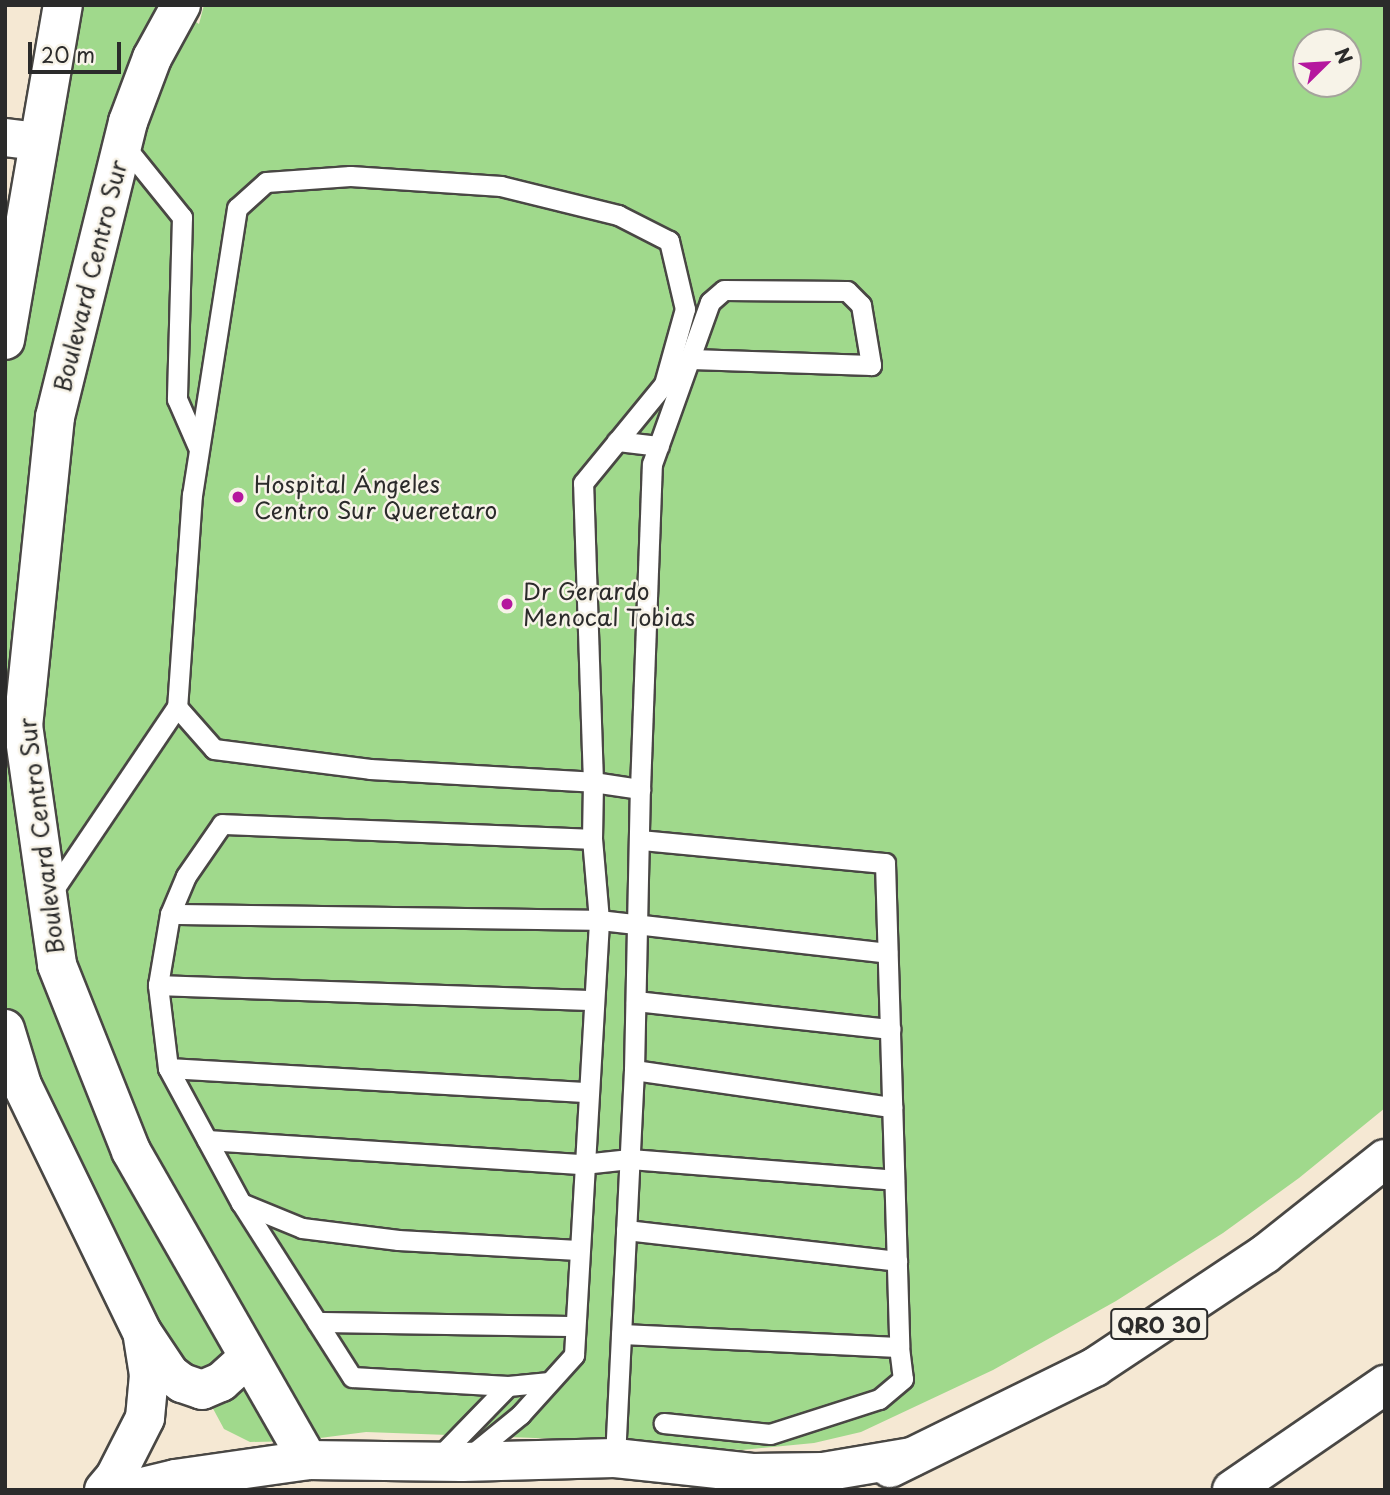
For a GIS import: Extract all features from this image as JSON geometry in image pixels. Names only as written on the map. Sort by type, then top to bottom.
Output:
[{"type":"main road","points":[[5,340],[22,139],[63,5]]},
{"type":"main road","name":"Boulevard Centro Sur","points":[[181,5],[152,58],[123,144],[55,417],[23,725],[57,965],[131,1151],[308,1460]]},
{"type":"main road","points":[[5,1029],[22,1085],[142,1332],[170,1374],[182,1383],[202,1390],[221,1382],[248,1358]]},
{"type":"main road","name":"QRO 30","points":[[846,1490],[1095,1367],[1265,1254],[1385,1158]]},
{"type":"main road","points":[[104,1490],[121,1467],[145,1418],[149,1375],[142,1332]]},
{"type":"main road","points":[[1232,1490],[1385,1385]]},
{"type":"main road","points":[[130,1490],[175,1479],[308,1460],[615,1458],[752,1473],[823,1472],[912,1457]]},
{"type":"lane","points":[[123,144],[182,217],[177,400],[198,447]]},
{"type":"lane","points":[[48,898],[177,707],[198,447],[237,208],[266,182],[350,176],[501,186],[618,215],[669,241],[685,309],[664,384],[583,483],[593,782],[592,839],[598,920],[574,1355],[520,1415],[450,1461]]},
{"type":"lane","points":[[615,1458],[634,1070],[641,840],[639,789],[652,464],[710,302],[724,290],[847,292],[861,305],[871,365],[691,359]]},
{"type":"lane","points":[[617,441],[659,446]]},
{"type":"lane","points":[[177,707],[214,749],[370,769],[593,782],[639,789]]},
{"type":"lane","points":[[549,1382],[508,1385],[352,1377],[241,1203],[168,1068],[158,985],[170,914],[186,876],[222,824],[592,839]]},
{"type":"lane","points":[[641,840],[885,863],[899,1347],[903,1379],[879,1399],[770,1434],[664,1423]]},
{"type":"lane","points":[[170,914],[598,920],[887,953]]},
{"type":"lane","points":[[158,985],[594,1000]]},
{"type":"lane","points":[[636,1002],[890,1029]]},
{"type":"lane","points":[[168,1068],[588,1092]]},
{"type":"lane","points":[[634,1070],[892,1107]]},
{"type":"lane","points":[[207,1140],[583,1164],[630,1158],[894,1180]]},
{"type":"lane","points":[[241,1203],[302,1228],[398,1240],[578,1250]]},
{"type":"lane","points":[[626,1230],[897,1261]]},
{"type":"lane","points":[[317,1322],[575,1326]]},
{"type":"lane","points":[[621,1334],[899,1347]]},
{"type":"lane","points":[[450,1461],[508,1385]]},
{"type":"green space","points":[[63,5],[181,5],[180,11],[199,24],[204,5],[1385,5],[1385,1108],[1299,1178],[1223,1233],[1116,1301],[993,1370],[861,1432],[814,1443],[742,1450],[616,1441],[366,1432],[297,1441],[250,1442],[224,1429],[196,1377],[182,1383],[5,1029],[5,340]]},
{"type":"place","name":"Hospital Ángeles Centro Sur Queretaro","points":[[238,497]]},
{"type":"place","name":"Dr Gerardo Menocal Tobias","points":[[507,604]]}]
